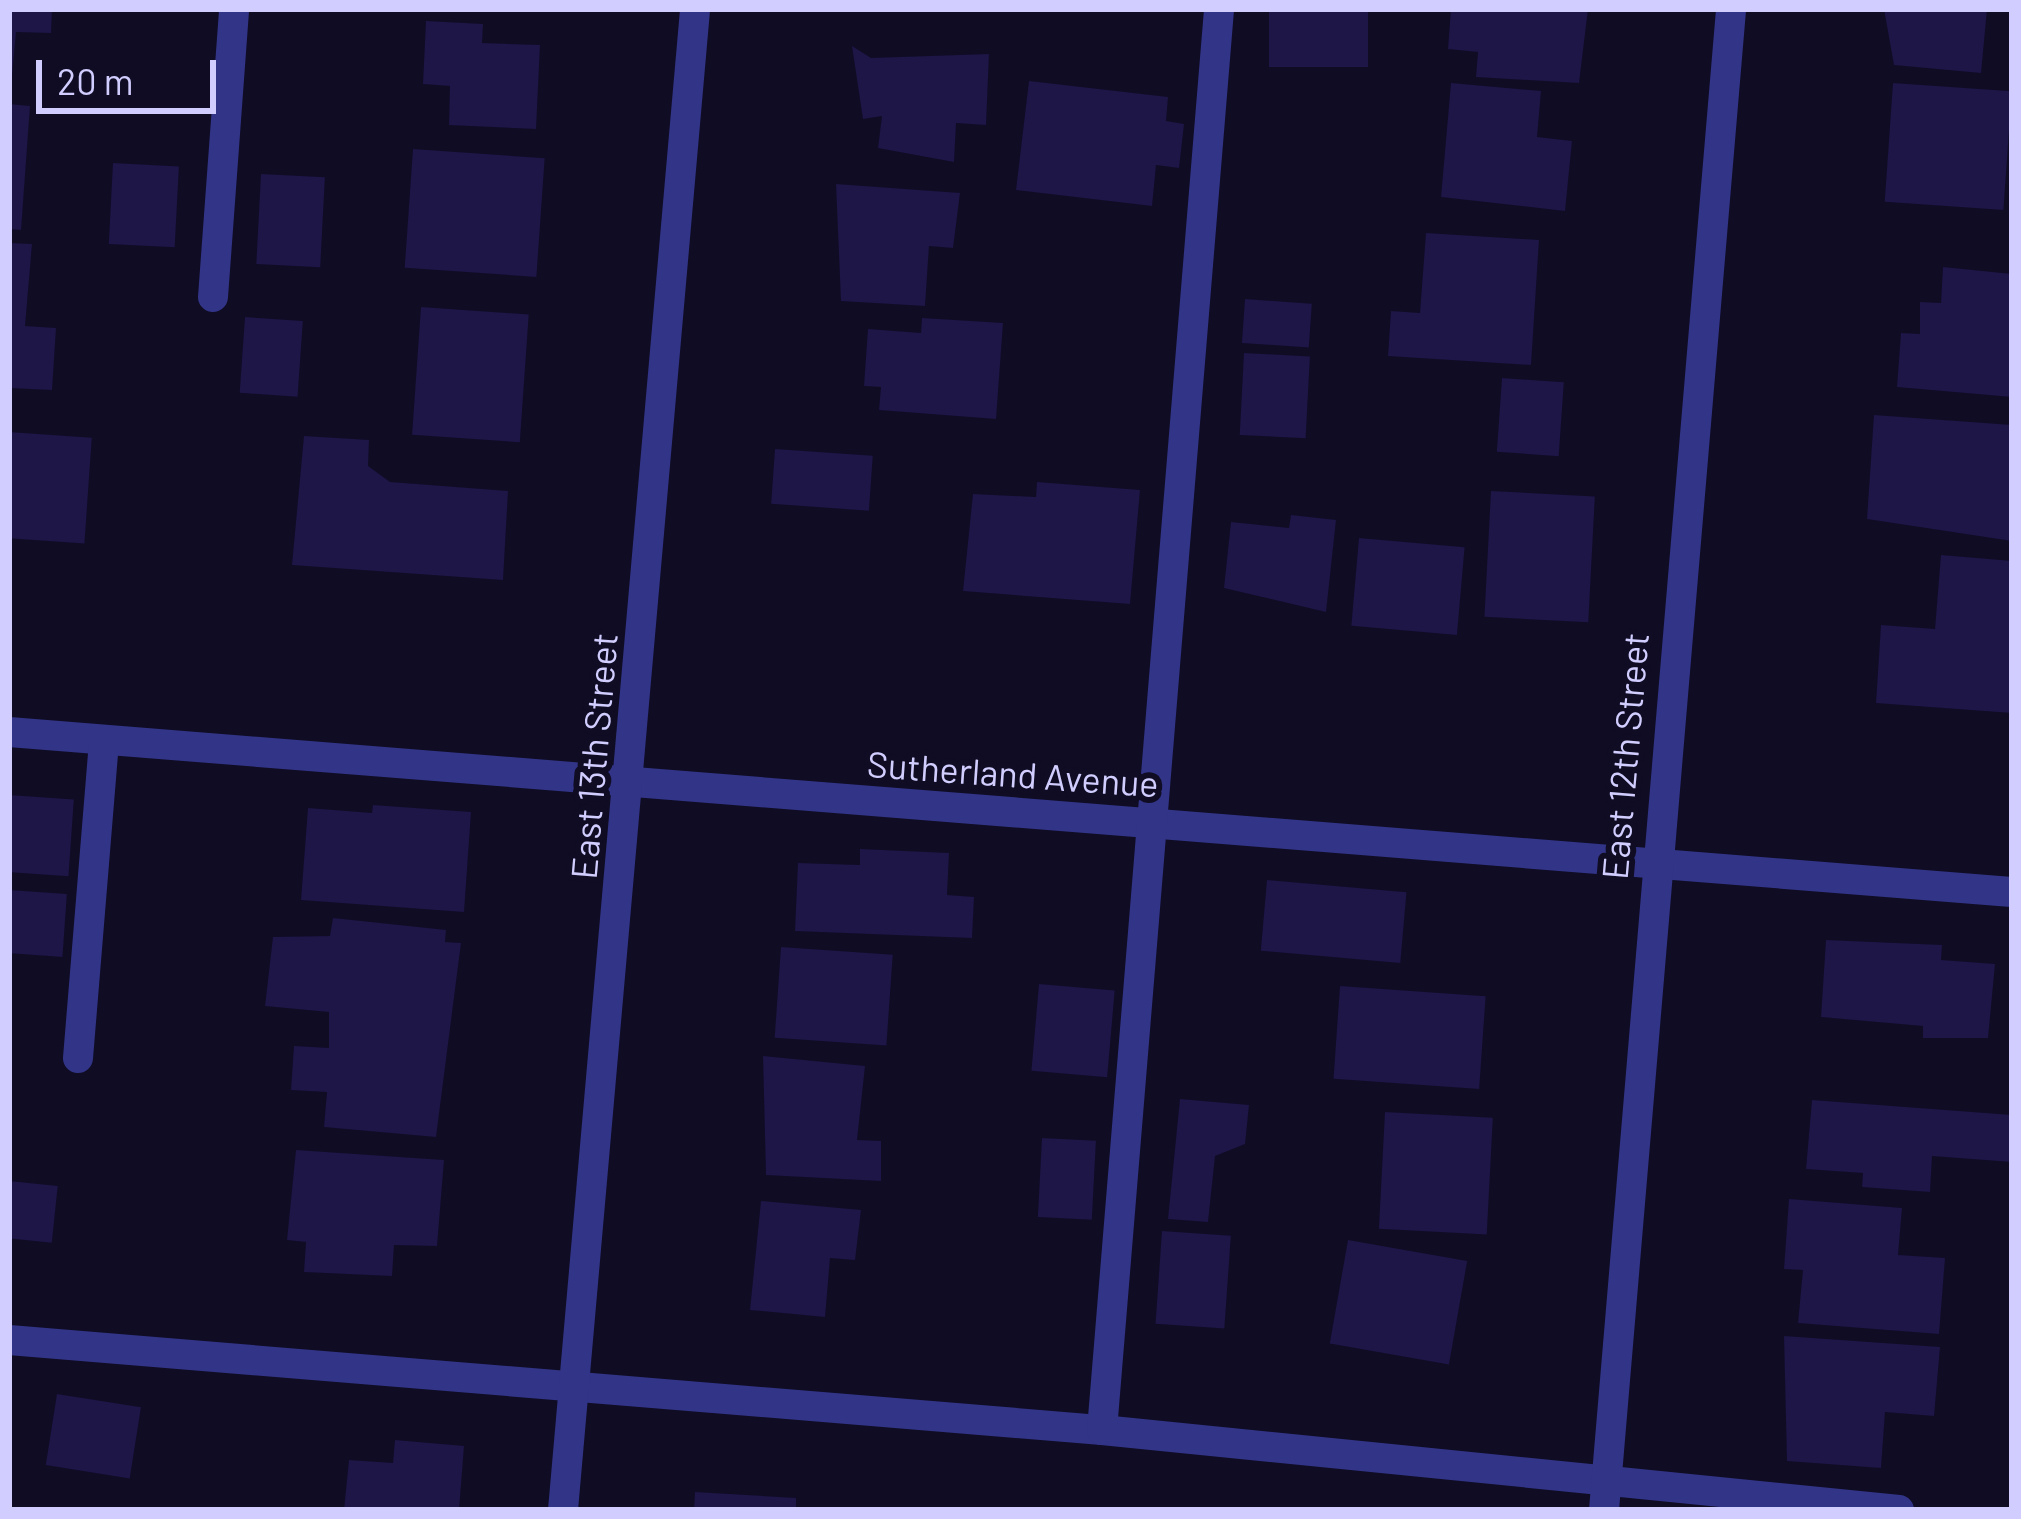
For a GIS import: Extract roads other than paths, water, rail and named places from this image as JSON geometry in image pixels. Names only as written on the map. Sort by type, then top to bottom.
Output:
[{"type":"street","points":[[213,297],[234,9]]},
{"type":"street","name":"East 13th Street","points":[[563,1510],[631,783],[695,9]]},
{"type":"street","points":[[1102,1430],[1219,9]]},
{"type":"street","name":"East 12th Street","points":[[1605,1499],[1654,865],[1731,9]]},
{"type":"street","name":"Sutherland Avenue","points":[[9,732],[2012,892]]},
{"type":"street","points":[[78,1058],[104,740]]},
{"type":"street","points":[[9,1340],[1102,1430],[1605,1499],[1899,1510]]}]
